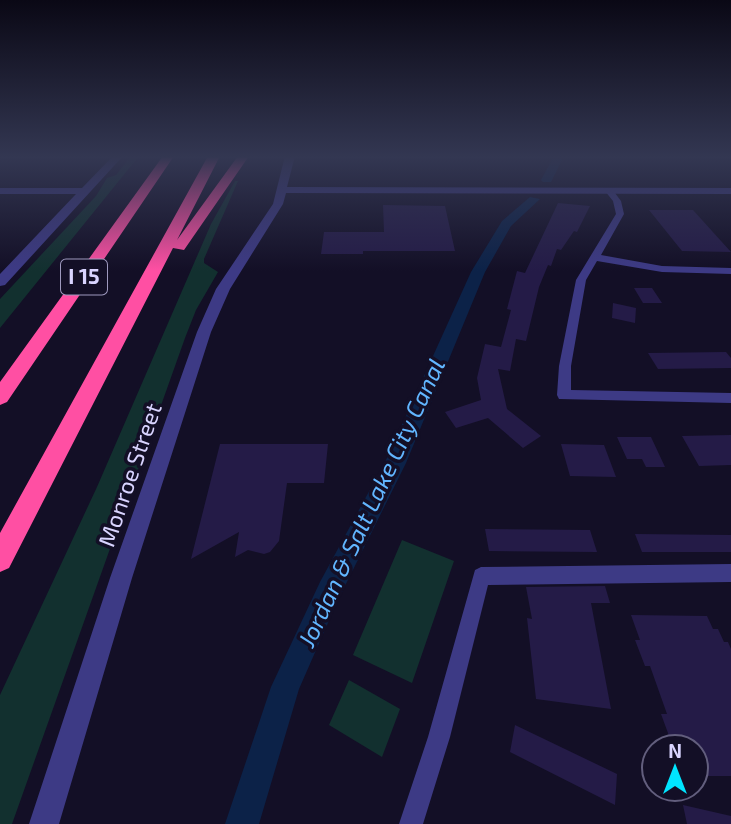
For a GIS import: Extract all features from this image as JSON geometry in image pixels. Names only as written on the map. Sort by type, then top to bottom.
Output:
[{"type":"highway","name":"I 15","points":[[0,397],[140,194]]},
{"type":"highway","name":"I 15","points":[[0,559],[194,194]]},
{"type":"highway","points":[[102,370],[170,260],[216,194]]},
{"type":"street","points":[[0,282],[82,194]]},
{"type":"street","name":"Monroe Street","points":[[44,824],[121,578],[204,332],[223,289],[267,223],[279,194]]},
{"type":"street","points":[[611,194],[621,208],[620,214],[581,280],[565,366],[564,396],[731,398]]},
{"type":"street","points":[[595,257],[649,269],[731,271]]},
{"type":"street","points":[[411,824],[439,737],[481,576],[731,573]]},
{"type":"green space","points":[[108,194],[0,328],[0,299],[96,196]]},
{"type":"green space","points":[[227,194],[232,194],[204,259],[204,263],[218,272],[196,310],[185,338],[12,824],[0,824],[0,695],[97,487],[211,224]]},
{"type":"green space","points":[[402,540],[454,561],[412,683],[353,655]]},
{"type":"green space","points":[[349,680],[400,709],[382,757],[329,725]]},
{"type":"building","points":[[558,203],[590,206],[577,232],[574,231],[561,250],[557,249],[551,266],[548,265],[539,287],[526,341],[516,339],[510,371],[498,369],[507,409],[541,436],[523,448],[488,418],[456,428],[445,412],[481,400],[477,378],[485,344],[501,347],[511,310],[507,309],[517,271],[525,273]]},
{"type":"building","points":[[383,205],[445,206],[455,251],[321,254],[324,232],[384,232]]},
{"type":"building","points":[[649,210],[693,210],[731,252],[682,251]]},
{"type":"building","points":[[634,288],[652,288],[662,303],[643,303]]},
{"type":"building","points":[[613,303],[636,308],[635,323],[612,318]]},
{"type":"building","points":[[726,352],[731,358],[731,368],[658,369],[648,353]]},
{"type":"building","points":[[731,435],[731,465],[699,466],[682,436]]},
{"type":"building","points":[[617,437],[651,437],[665,467],[646,467],[642,459],[627,459]]},
{"type":"building","points":[[220,444],[328,444],[324,483],[287,483],[279,541],[270,552],[264,554],[248,550],[235,557],[239,532],[191,559]]},
{"type":"building","points":[[561,444],[604,445],[616,477],[570,476]]},
{"type":"building","points":[[485,529],[590,530],[597,552],[489,551]]},
{"type":"building","points":[[635,534],[731,535],[731,552],[642,552]]},
{"type":"building","points":[[605,586],[610,603],[591,603],[611,709],[536,699],[527,618],[532,619],[526,587]]},
{"type":"building","points":[[631,615],[707,616],[713,629],[718,629],[724,642],[728,642],[731,649],[731,776],[710,776],[710,733],[668,733],[661,714],[667,714],[650,666],[645,666],[635,640],[640,640]]},
{"type":"building","points":[[515,725],[617,774],[615,805],[510,752]]},
{"type":"building","points":[[683,805],[731,816],[731,824],[687,824]]},
{"type":"waterway","name":"Jordan & Salt Lake City Canal","points":[[242,824],[285,687],[329,591],[395,463],[478,272],[506,224],[534,199]]}]
